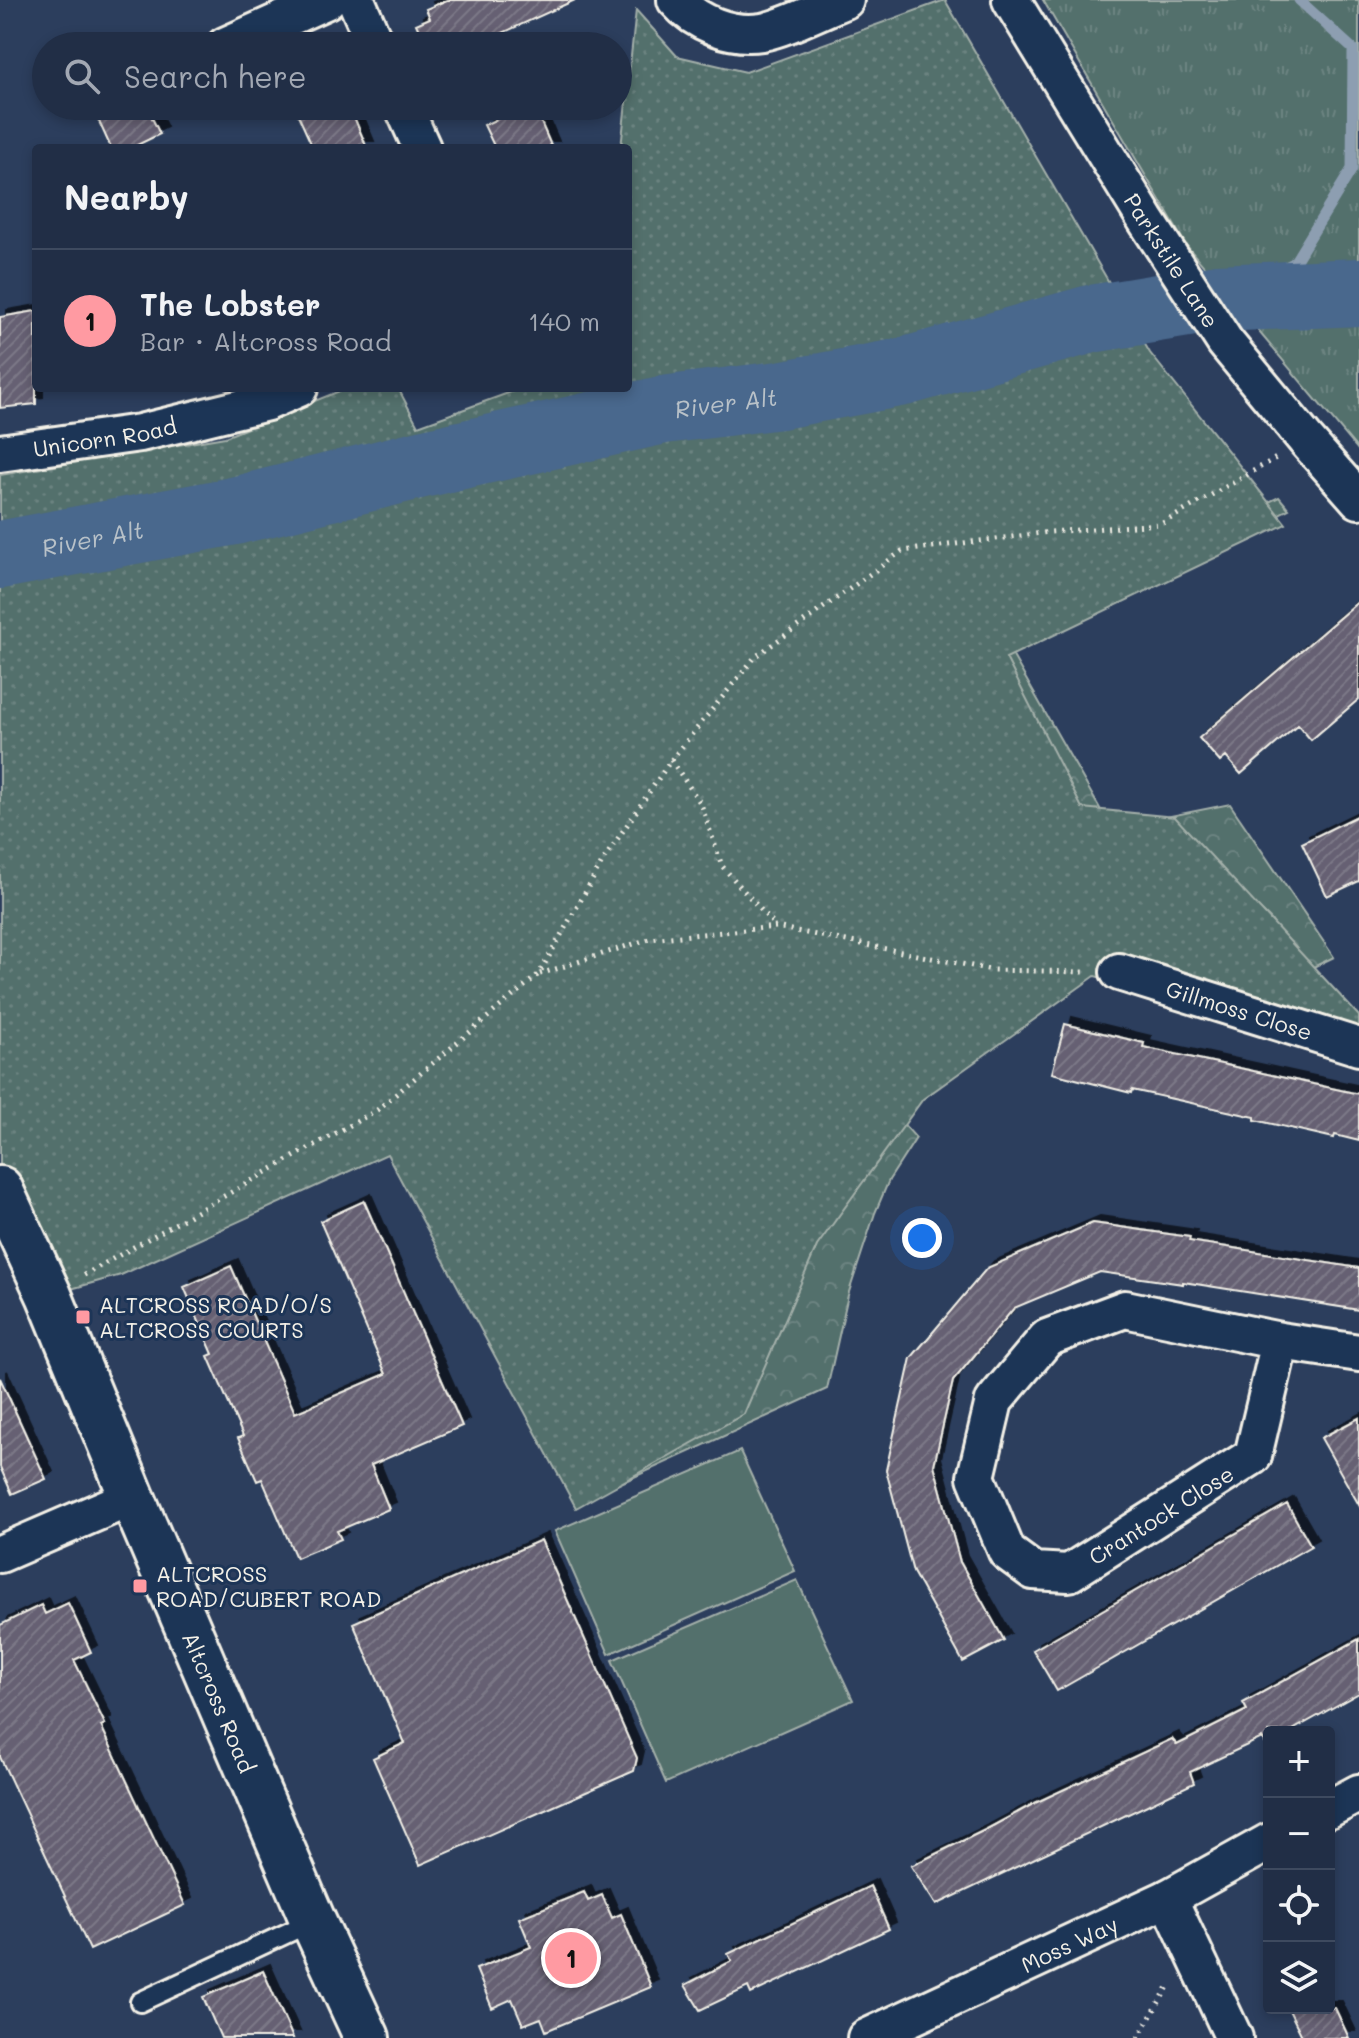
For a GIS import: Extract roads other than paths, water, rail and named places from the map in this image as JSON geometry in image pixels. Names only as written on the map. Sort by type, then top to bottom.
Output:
[{"type":"street","points":[[256,32],[327,0]]},
{"type":"street","points":[[356,0],[370,32]]},
{"type":"street","points":[[676,0],[711,25],[748,34],[764,32],[845,0]]},
{"type":"street","name":"Parkstile Lane","points":[[1011,0],[1225,342],[1359,500]]},
{"type":"street","points":[[409,120],[420,144]]},
{"type":"street","name":"Unicorn Road","points":[[0,453],[140,433],[267,402],[290,392]]},
{"type":"street","name":"Gillmoss Close","points":[[1119,972],[1359,1047]]},
{"type":"street","name":"Altcross Road","points":[[0,1189],[49,1295],[313,1921],[367,2038]]},
{"type":"street","name":"Crantock Close","points":[[1280,1341],[1253,1456],[1069,1573],[1033,1571],[1007,1552],[976,1477],[994,1401],[1047,1338],[1125,1309],[1280,1341],[1359,1353]]},
{"type":"street","points":[[0,1554],[132,1497]]},
{"type":"street","points":[[1335,1806],[1359,1793]]},
{"type":"street","name":"Moss Way","points":[[866,2038],[1168,1898],[1263,1845]]},
{"type":"street","points":[[1168,1898],[1234,2038]]},
{"type":"lane","points":[[140,2002],[313,1921]]},
{"type":"waterway","points":[[1218,298],[1294,263],[1352,169],[1353,49],[1299,0]]},
{"type":"waterway","name":"River Alt","points":[[0,555],[234,511],[426,463],[663,410],[780,395],[903,372],[1091,319],[1218,298],[1359,292]]},
{"type":"place","name":"ALTCROSS ROAD/O/S ALTCROSS COURTS","points":[[83,1317]]},
{"type":"place","name":"ALTCROSS ROAD/CUBERT ROAD","points":[[140,1586]]},
{"type":"place","name":"The Lobster","points":[[571,1958]]}]
